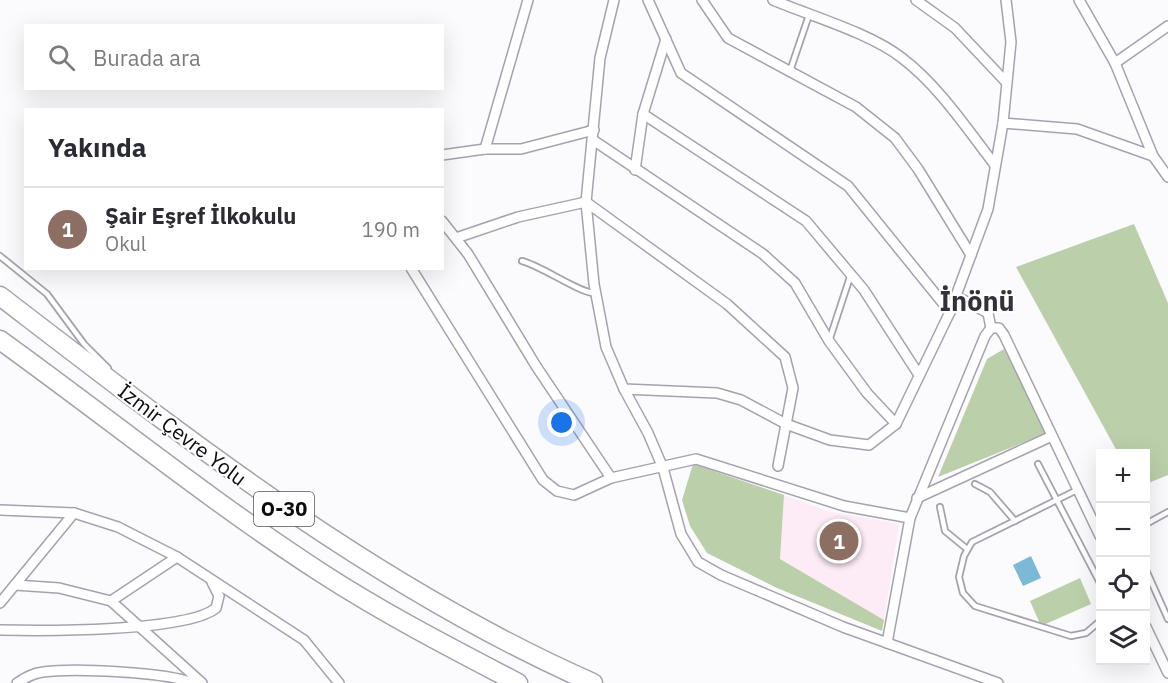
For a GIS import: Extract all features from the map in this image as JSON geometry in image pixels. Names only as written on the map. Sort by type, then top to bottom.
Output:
[{"type":"highway","name":"İzmir Çevre Yolu","points":[[2,301],[264,495],[398,581],[471,623],[593,683]]},
{"type":"highway","name":"İzmir Çevre Yolu","points":[[0,339],[146,450],[321,573],[400,621],[518,683]]},
{"type":"street","points":[[485,149],[528,0]]},
{"type":"street","points":[[614,0],[600,58],[586,202],[596,293],[606,347],[663,468],[681,534],[698,562],[721,575],[887,644],[998,683]]},
{"type":"street","points":[[648,0],[681,74],[848,186],[950,312]]},
{"type":"street","points":[[702,0],[728,38],[856,107],[895,138],[918,169],[971,255]]},
{"type":"street","points":[[773,0],[869,40],[902,58],[941,98],[995,165]]},
{"type":"street","points":[[916,0],[955,28],[1006,82]]},
{"type":"street","points":[[624,389],[717,393],[741,400],[786,424],[830,440],[869,445],[896,423],[950,312],[988,210],[1003,123],[1011,42],[1005,0]]},
{"type":"street","points":[[1079,0],[1115,63],[1153,156],[1168,177]]},
{"type":"street","points":[[1115,63],[1168,26]]},
{"type":"street","points":[[635,170],[644,114],[666,39]]},
{"type":"street","points":[[644,114],[806,221],[864,290],[919,375]]},
{"type":"street","points":[[1003,123],[1077,129],[1153,156]]},
{"type":"street","points":[[444,155],[485,149],[521,149],[594,130]]},
{"type":"street","points":[[593,140],[763,254],[795,283],[829,341],[867,393],[896,423]]},
{"type":"street","points":[[456,238],[518,217],[586,202],[727,304],[785,357],[793,388],[778,466]]},
{"type":"street","points":[[444,223],[611,478]]},
{"type":"street","points":[[412,270],[543,480],[557,491],[574,495],[611,478],[679,465],[686,460],[696,459],[844,506],[910,518]]},
{"type":"street","points":[[887,644],[910,518],[985,336],[991,328],[988,313],[956,296]]},
{"type":"street","points":[[991,328],[999,328],[1004,335],[1096,526]]},
{"type":"street","points":[[917,498],[1052,436]]},
{"type":"street","points":[[0,510],[74,513],[118,527],[177,557],[304,640],[339,683]]},
{"type":"street","points":[[0,603],[74,513]]},
{"type":"street","points":[[111,601],[177,557]]},
{"type":"street","points":[[0,630],[57,632],[190,621],[216,608],[219,596],[211,579]]},
{"type":"street","points":[[15,585],[58,588],[111,601],[202,683]]},
{"type":"street","points":[[1150,635],[1168,673]]},
{"type":"street","points":[[17,683],[40,672],[72,671],[159,675],[193,683]]},
{"type":"lane","points":[[790,71],[809,15]]},
{"type":"lane","points":[[0,256],[47,294],[84,344],[152,413]]},
{"type":"lane","points":[[522,261],[544,269],[586,292],[596,293]]},
{"type":"lane","points":[[829,341],[851,274]]},
{"type":"lane","points":[[1038,464],[1096,574]]},
{"type":"lane","points":[[975,484],[990,492],[1016,520]]},
{"type":"lane","points":[[1078,490],[972,542],[961,563],[960,582],[966,598],[975,606],[1071,636],[1086,633],[1096,625]]},
{"type":"lane","points":[[940,507],[945,531],[967,549]]},
{"type":"lane","points":[[1150,522],[1168,512]]},
{"type":"lane","points":[[1150,579],[1168,619]]},
{"type":"shaded area","points":[[784,495],[827,511],[899,524],[884,620],[780,559]]},
{"type":"green space","points":[[1134,224],[1168,303],[1168,475],[1150,482],[1150,449],[1116,449],[1016,267]]},
{"type":"green space","points":[[1004,349],[1047,433],[938,477],[987,359]]},
{"type":"green space","points":[[693,464],[784,495],[780,559],[884,620],[882,631],[777,588],[707,553],[690,526],[682,500]]},
{"type":"green space","points":[[1080,578],[1091,604],[1041,626],[1030,601]]},
{"type":"water","points":[[1031,556],[1041,578],[1023,586],[1013,565]]},
{"type":"place","name":"Şair Eşref İlkokulu","points":[[839,541]]},
{"type":"district","name":"İnönü","points":[[977,302]]}]
